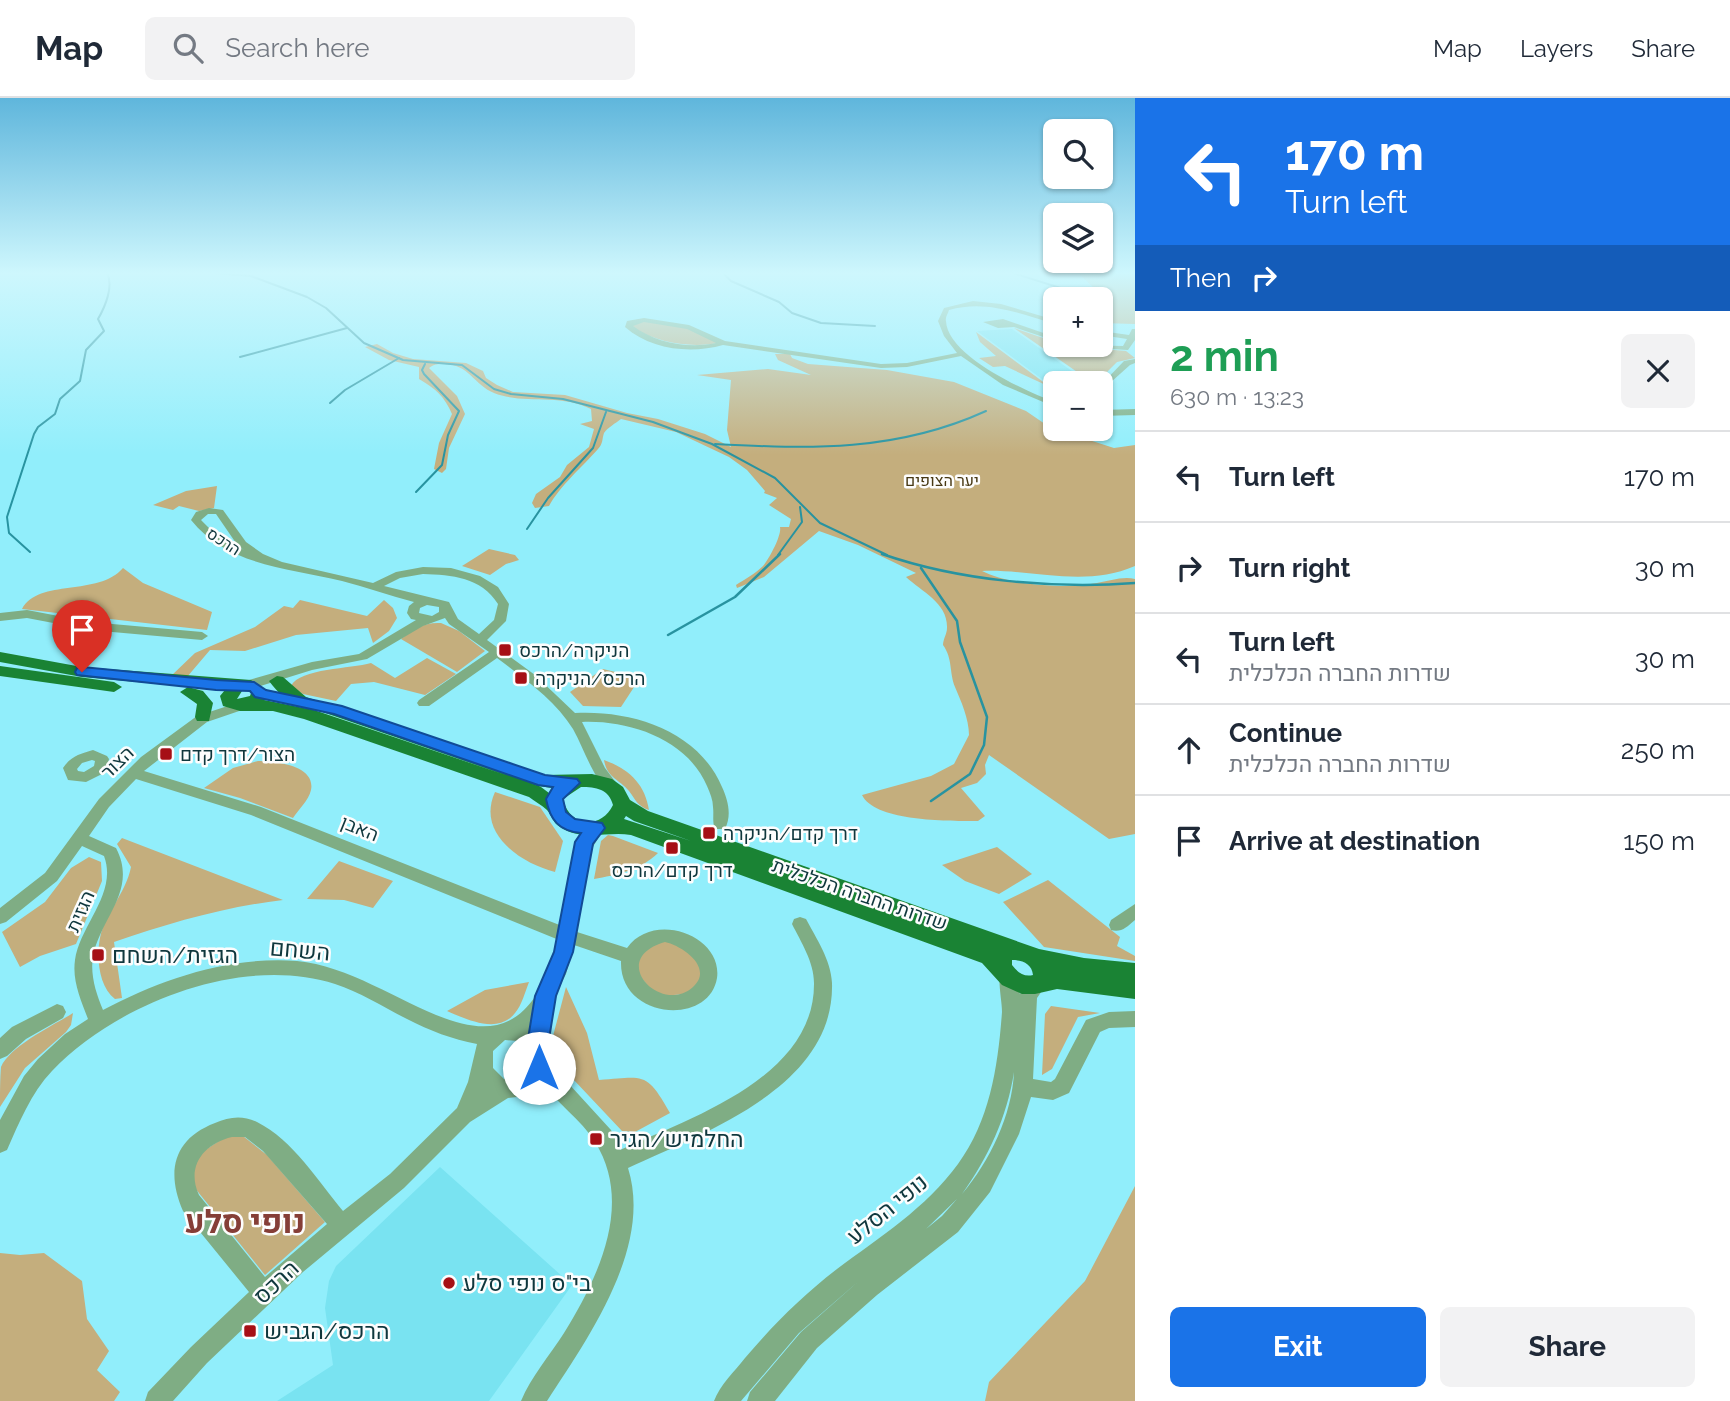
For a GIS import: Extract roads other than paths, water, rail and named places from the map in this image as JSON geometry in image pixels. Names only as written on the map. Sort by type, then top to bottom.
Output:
[{"type":"main road","points":[[0,657],[82,672],[244,695],[330,720],[535,792],[554,806],[558,815],[571,825],[600,827],[620,813],[618,797],[598,781],[544,780],[337,709],[300,700],[244,695],[71,683],[0,671]]},
{"type":"main road","points":[[283,677],[286,691],[300,700]]},
{"type":"main road","points":[[188,692],[197,695],[205,703],[198,721]]},
{"type":"main road","points":[[554,806],[559,791],[573,782]]},
{"type":"main road","name":"שדרות החברה הכלכלית","points":[[618,797],[640,816],[1028,954],[1084,967],[1135,972]]},
{"type":"main road","name":"שדרות החברה הכלכלית","points":[[600,827],[623,826],[659,838],[989,957],[1004,972]]},
{"type":"main road","points":[[1040,984],[1045,974],[1043,966],[1028,954],[1005,953],[1000,961],[1004,972],[1023,985],[1040,984],[1049,979],[1066,979],[1135,989]]},
{"type":"street","points":[[640,334],[671,344],[708,346],[723,343]]},
{"type":"street","points":[[705,334],[723,343],[881,366],[911,364],[962,354]]},
{"type":"street","points":[[947,334],[962,354],[1008,383],[1043,399]]},
{"type":"street","points":[[1113,347],[1127,347],[1134,335],[1114,334]]},
{"type":"street","points":[[1113,377],[1127,363],[1135,361]]},
{"type":"street","points":[[1113,413],[1135,412]]},
{"type":"street","name":"הרכס","points":[[277,563],[259,556],[242,544],[219,512],[205,511],[197,516],[197,522],[230,548],[277,563],[394,594],[441,602],[447,611]]},
{"type":"street","points":[[374,587],[393,576],[429,569],[453,571],[479,578],[500,596],[503,611],[498,626],[479,640]]},
{"type":"street","name":"הרכס","points":[[394,594],[413,611],[430,620]]},
{"type":"street","points":[[403,631],[413,611],[426,601]]},
{"type":"street","points":[[447,611],[453,621],[542,689],[571,718],[590,750],[597,772],[618,797]]},
{"type":"street","name":"הצור","points":[[0,917],[51,877],[104,803],[131,775],[160,748],[198,721],[283,677],[370,654],[403,631],[443,616],[447,611]]},
{"type":"street","points":[[0,617],[27,614],[90,626],[202,636]]},
{"type":"street","points":[[430,620],[449,622],[462,628]]},
{"type":"street","points":[[424,703],[496,653]]},
{"type":"street","points":[[571,718],[609,717],[636,722],[686,750],[699,763],[720,798],[720,825]]},
{"type":"street","points":[[573,782],[587,772],[590,750]]},
{"type":"street","name":"האבן","points":[[101,768],[256,811],[567,936],[630,956]]},
{"type":"street","points":[[571,825],[581,853]]},
{"type":"street","points":[[575,1102],[551,1088],[496,1085],[485,1076],[481,1065],[484,1048],[533,1017],[545,996],[558,968],[567,936],[584,842],[600,827]]},
{"type":"street","name":"הגזית","points":[[80,839],[110,852],[116,869],[113,889],[89,936],[84,961],[84,982],[98,1020]]},
{"type":"street","points":[[1117,925],[1135,911]]},
{"type":"street","points":[[615,1163],[739,1103],[776,1078],[801,1055],[819,1023],[824,996],[820,965],[800,924]]},
{"type":"street","points":[[665,935],[678,937],[690,942],[702,953],[707,964],[708,978],[703,989],[693,998],[674,1003],[660,1001],[646,995],[636,986],[629,971],[630,956],[639,944],[650,938],[665,935]]},
{"type":"street","name":"השחם","points":[[1,1140],[23,1094],[43,1066],[98,1020],[155,993],[205,979],[251,971],[295,970],[344,980],[446,1027],[479,1037],[504,1034]]},
{"type":"street","name":"נופי הסלע","points":[[726,1401],[794,1321],[855,1268],[934,1207],[966,1171],[993,1116],[1004,1084],[1011,986],[1004,972]]},
{"type":"street","points":[[758,1401],[816,1334],[869,1287],[936,1236],[983,1185],[1008,1136],[1023,1087],[1028,996],[1040,984]]},
{"type":"street","points":[[513,1087],[534,1077],[540,1054],[540,1022],[545,996]]},
{"type":"street","points":[[0,1051],[19,1033],[57,1012]]},
{"type":"street","points":[[1023,1087],[1053,1091],[1062,1086],[1093,1026],[1109,1020],[1135,1019]]},
{"type":"street","name":"השחם","points":[[446,1027],[471,1046],[481,1065]]},
{"type":"street","points":[[504,1034],[525,1035],[540,1054],[547,1074],[604,1137],[615,1163],[624,1203],[612,1264],[593,1306],[533,1401]]},
{"type":"street","name":"הרכס","points":[[463,1115],[478,1082],[481,1065]]},
{"type":"street","name":"הרכס","points":[[157,1401],[199,1355],[264,1293],[341,1225],[397,1181],[463,1115],[513,1087]]},
{"type":"street","points":[[264,1293],[185,1192],[182,1178],[185,1166],[191,1151],[201,1141],[225,1128],[238,1126],[258,1133],[275,1148],[341,1225]]},
{"type":"waterway","points":[[30,552],[9,533],[7,517],[34,434],[38,427],[55,414],[60,399],[80,381],[86,350],[101,334]]},
{"type":"waterway","points":[[240,357],[326,334]]},
{"type":"waterway","points":[[354,334],[364,343],[399,358]]},
{"type":"waterway","points":[[330,403],[345,390],[399,358]]},
{"type":"waterway","points":[[399,358],[462,365],[494,389],[511,394],[563,399],[653,422],[712,444],[775,478],[820,523],[887,555]]},
{"type":"waterway","points":[[416,492],[442,465],[448,435],[459,411],[424,374],[422,370],[425,364]]},
{"type":"waterway","points":[[715,444],[819,447],[886,441],[919,434],[986,411]]},
{"type":"waterway","points":[[527,529],[548,498],[593,448],[606,412]]},
{"type":"waterway","points":[[778,555],[802,522],[800,507]]},
{"type":"waterway","points":[[668,635],[735,597],[780,554]]},
{"type":"waterway","points":[[882,554],[943,571],[1007,581],[1072,585],[1135,583]]},
{"type":"waterway","points":[[921,568],[957,621],[960,642],[987,717],[984,745],[970,774],[931,801]]},
{"type":"place","name":"הניקרה/הרכס","points":[[505,650]]},
{"type":"place","name":"הרכס/הניקרה","points":[[521,678]]},
{"type":"place","name":"הצור/דרך קדם","points":[[166,754]]},
{"type":"place","name":"דרך קדם/הניקרה","points":[[709,833]]},
{"type":"place","name":"דרך קדם/הרכס","points":[[672,848]]},
{"type":"place","name":"הגזית/השחם","points":[[98,955]]},
{"type":"place","name":"החלמיש/הגיר","points":[[596,1139]]},
{"type":"place","name":"בי\"ס נופי סלע","points":[[449,1283]]},
{"type":"place","name":"הרכס/הגביש","points":[[250,1331]]},
{"type":"district","name":"נופי סלע","points":[[245,1222]]},
{"type":"park label","name":"יער הצופים","points":[[942,480]]}]
